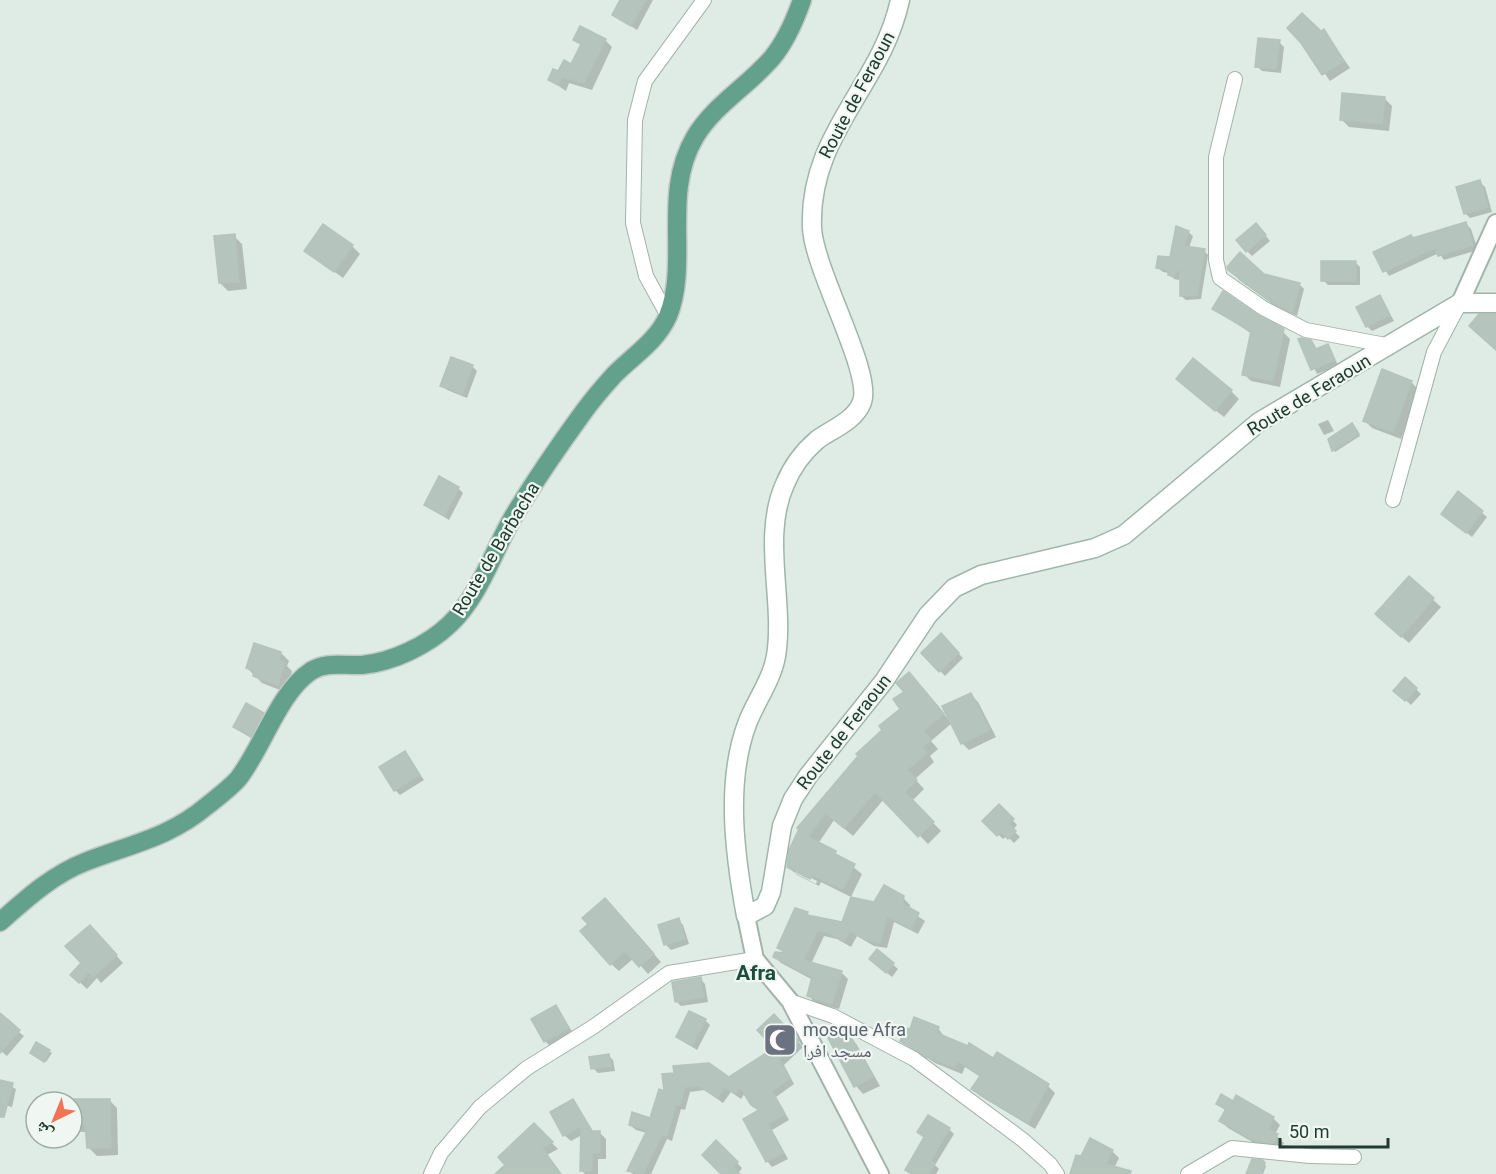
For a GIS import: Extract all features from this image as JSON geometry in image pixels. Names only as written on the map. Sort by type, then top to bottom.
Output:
[{"type":"main road","name":"Route de Barbacha","points":[[0,922],[33,893],[61,873],[172,831],[206,807],[237,780],[286,700],[309,672],[337,663],[362,665],[392,658],[415,648],[450,624],[485,573],[513,518],[585,410],[616,373],[652,339],[668,316],[675,290],[676,197],[683,166],[694,137],[714,112],[773,56],[792,26],[802,0]]},
{"type":"main road","name":"Route de Feraoun","points":[[900,0],[896,20],[878,59],[828,144],[818,172],[813,196],[812,230],[819,259],[838,315],[856,358],[864,386],[862,402],[851,417],[816,441],[797,461],[784,485],[777,510],[776,657],[746,725],[735,781],[737,835],[746,916],[765,906],[771,892],[782,826],[793,799],[808,776],[884,681],[928,615],[954,588],[981,575],[1095,548],[1124,535],[1259,422],[1391,346],[1460,303]]},
{"type":"main road","points":[[1460,303],[1496,303]]},
{"type":"street","points":[[668,316],[646,276],[633,223],[635,120],[645,81],[704,0]]},
{"type":"street","points":[[1235,79],[1216,157],[1216,260],[1220,278],[1263,308],[1306,330],[1391,346]]},
{"type":"street","points":[[1393,500],[1434,352],[1460,303],[1496,223]]},
{"type":"street","points":[[746,916],[755,959],[790,1001],[880,1174]]},
{"type":"street","points":[[430,1174],[441,1153],[480,1107],[526,1068],[593,1027],[669,974],[755,959]]},
{"type":"street","points":[[790,1001],[833,1016],[914,1059],[1023,1140],[1050,1164],[1057,1174]]},
{"type":"street","points":[[1188,1174],[1232,1148],[1310,1156],[1354,1157]]},
{"type":"building","points":[[620,0],[646,0],[631,26],[612,15]]},
{"type":"building","points":[[1302,13],[1321,31],[1324,29],[1344,61],[1322,75],[1301,43],[1287,28]]},
{"type":"building","points":[[580,26],[606,39],[584,83],[562,77],[558,85],[548,80],[553,69],[558,71],[564,60],[571,64],[581,44],[573,40]]},
{"type":"building","points":[[1258,38],[1280,40],[1276,69],[1255,67]]},
{"type":"building","points":[[1342,93],[1385,97],[1382,124],[1340,120]]},
{"type":"building","points":[[1480,180],[1488,207],[1464,214],[1456,187]]},
{"type":"building","points":[[1466,222],[1473,245],[1438,256],[1435,248],[1383,272],[1373,252],[1411,235],[1413,238]]},
{"type":"building","points":[[1256,223],[1266,235],[1246,252],[1236,240]]},
{"type":"building","points":[[323,224],[353,245],[334,272],[304,251]]},
{"type":"building","points":[[1176,226],[1189,231],[1184,246],[1205,249],[1197,295],[1180,296],[1180,271],[1176,271],[1174,277],[1168,275],[1168,270],[1156,268],[1158,256],[1170,257]]},
{"type":"building","points":[[235,234],[239,282],[219,283],[214,236]]},
{"type":"building","points":[[1240,252],[1264,274],[1300,283],[1292,313],[1268,300],[1228,270],[1227,267]]},
{"type":"building","points":[[1321,261],[1356,261],[1356,281],[1321,281]]},
{"type":"building","points":[[1223,291],[1258,315],[1284,329],[1273,381],[1242,375],[1251,331],[1212,309]]},
{"type":"building","points":[[1380,295],[1390,315],[1366,327],[1356,307]]},
{"type":"building","points":[[1479,314],[1496,314],[1496,350],[1469,326]]},
{"type":"building","points":[[1298,339],[1311,340],[1316,349],[1328,344],[1335,360],[1311,370]]},
{"type":"building","points":[[451,357],[473,365],[462,394],[440,386]]},
{"type":"building","points":[[1193,358],[1232,390],[1215,411],[1176,379]]},
{"type":"building","points":[[1382,369],[1412,381],[1393,432],[1363,421]]},
{"type":"building","points":[[1352,423],[1359,434],[1332,451],[1328,439]]},
{"type":"building","points":[[439,476],[459,487],[444,516],[424,505]]},
{"type":"building","points":[[1458,491],[1483,511],[1466,533],[1441,514]]},
{"type":"building","points":[[1409,576],[1434,598],[1401,637],[1375,614]]},
{"type":"building","points":[[941,633],[959,653],[939,672],[921,653]]},
{"type":"building","points":[[254,643],[281,652],[279,660],[285,662],[278,685],[253,676],[254,671],[246,668]]},
{"type":"building","points":[[909,672],[944,714],[923,731],[931,740],[922,747],[927,753],[907,770],[917,780],[905,792],[934,822],[918,837],[875,792],[844,828],[825,813],[808,837],[836,851],[835,854],[855,864],[843,889],[812,875],[810,879],[787,867],[789,850],[799,829],[797,828],[858,756],[856,754],[882,730],[879,726],[900,709],[893,699],[904,692],[896,683]]},
{"type":"building","points":[[1405,677],[1417,688],[1405,701],[1393,691]]},
{"type":"building","points":[[971,693],[990,730],[961,744],[942,706]]},
{"type":"building","points":[[246,703],[264,713],[251,737],[233,727]]},
{"type":"building","points":[[405,751],[420,775],[394,791],[379,767]]},
{"type":"building","points":[[999,804],[1014,819],[1009,824],[1016,831],[1008,839],[1001,832],[997,836],[982,821]]},
{"type":"building","points":[[884,885],[904,896],[903,904],[919,913],[911,929],[887,916],[880,943],[866,940],[850,931],[844,941],[818,930],[803,960],[842,971],[832,1004],[807,996],[812,977],[773,957],[775,952],[788,953],[777,948],[795,908],[808,912],[807,915],[842,922],[851,897],[874,902]]},
{"type":"building","points":[[605,898],[654,954],[639,967],[625,951],[610,965],[580,931],[588,924],[582,918]]},
{"type":"building","points":[[679,918],[685,939],[664,945],[658,925]]},
{"type":"building","points":[[90,925],[117,955],[93,977],[89,972],[79,983],[70,975],[81,963],[65,946]]},
{"type":"building","points":[[877,949],[894,963],[886,973],[869,959]]},
{"type":"building","points":[[701,977],[704,997],[675,1002],[672,982]]},
{"type":"building","points":[[556,1005],[569,1028],[544,1042],[531,1019]]},
{"type":"building","points":[[689,1011],[706,1019],[692,1046],[676,1037]]},
{"type":"building","points":[[0,1013],[20,1030],[0,1053]]},
{"type":"building","points":[[774,1014],[799,1041],[779,1059],[790,1078],[772,1091],[785,1114],[768,1124],[783,1153],[766,1162],[743,1119],[759,1110],[751,1105],[740,1087],[735,1094],[725,1087],[717,1098],[699,1086],[685,1087],[680,1105],[676,1104],[667,1136],[662,1135],[643,1174],[627,1171],[647,1130],[629,1125],[632,1112],[650,1118],[659,1089],[664,1091],[662,1074],[674,1073],[673,1066],[709,1063],[729,1077],[774,1048],[757,1030]]},
{"type":"building","points":[[914,1017],[939,1027],[937,1033],[968,1046],[969,1043],[993,1058],[997,1052],[1049,1084],[1028,1123],[971,1089],[980,1076],[958,1061],[955,1067],[926,1057],[900,1041],[905,1028],[910,1029]]},
{"type":"building","points":[[837,1028],[850,1035],[873,1077],[854,1087],[826,1034]]},
{"type":"building","points":[[36,1042],[50,1050],[44,1062],[30,1053]]},
{"type":"building","points":[[609,1054],[611,1066],[591,1069],[589,1057]]},
{"type":"building","points":[[0,1080],[13,1083],[4,1117],[0,1117]]},
{"type":"building","points":[[1221,1094],[1233,1101],[1236,1095],[1274,1117],[1268,1129],[1278,1134],[1273,1143],[1255,1141],[1219,1121],[1226,1109],[1216,1104]]},
{"type":"building","points":[[84,1099],[110,1099],[111,1148],[87,1148]]},
{"type":"building","points":[[573,1099],[592,1131],[600,1131],[600,1153],[592,1153],[592,1171],[580,1171],[581,1126],[563,1136],[550,1112]]},
{"type":"building","points":[[928,1115],[950,1128],[931,1160],[935,1163],[929,1174],[912,1174],[905,1170],[924,1137],[917,1132]]},
{"type":"building","points":[[534,1123],[553,1142],[542,1148],[561,1174],[495,1174],[505,1165],[498,1157]]},
{"type":"building","points":[[1090,1138],[1113,1150],[1106,1164],[1131,1171],[1130,1174],[1070,1174],[1076,1155],[1081,1156]]},
{"type":"building","points":[[716,1140],[738,1162],[733,1167],[740,1174],[721,1174],[702,1155]]},
{"type":"building","points":[[1252,1159],[1263,1160],[1265,1163],[1261,1174],[1246,1174]]},
{"type":"place","name":"mosque Afra مسجد افرا","points":[[780,1040]]},
{"type":"district","name":"Afra","points":[[756,973]]}]
